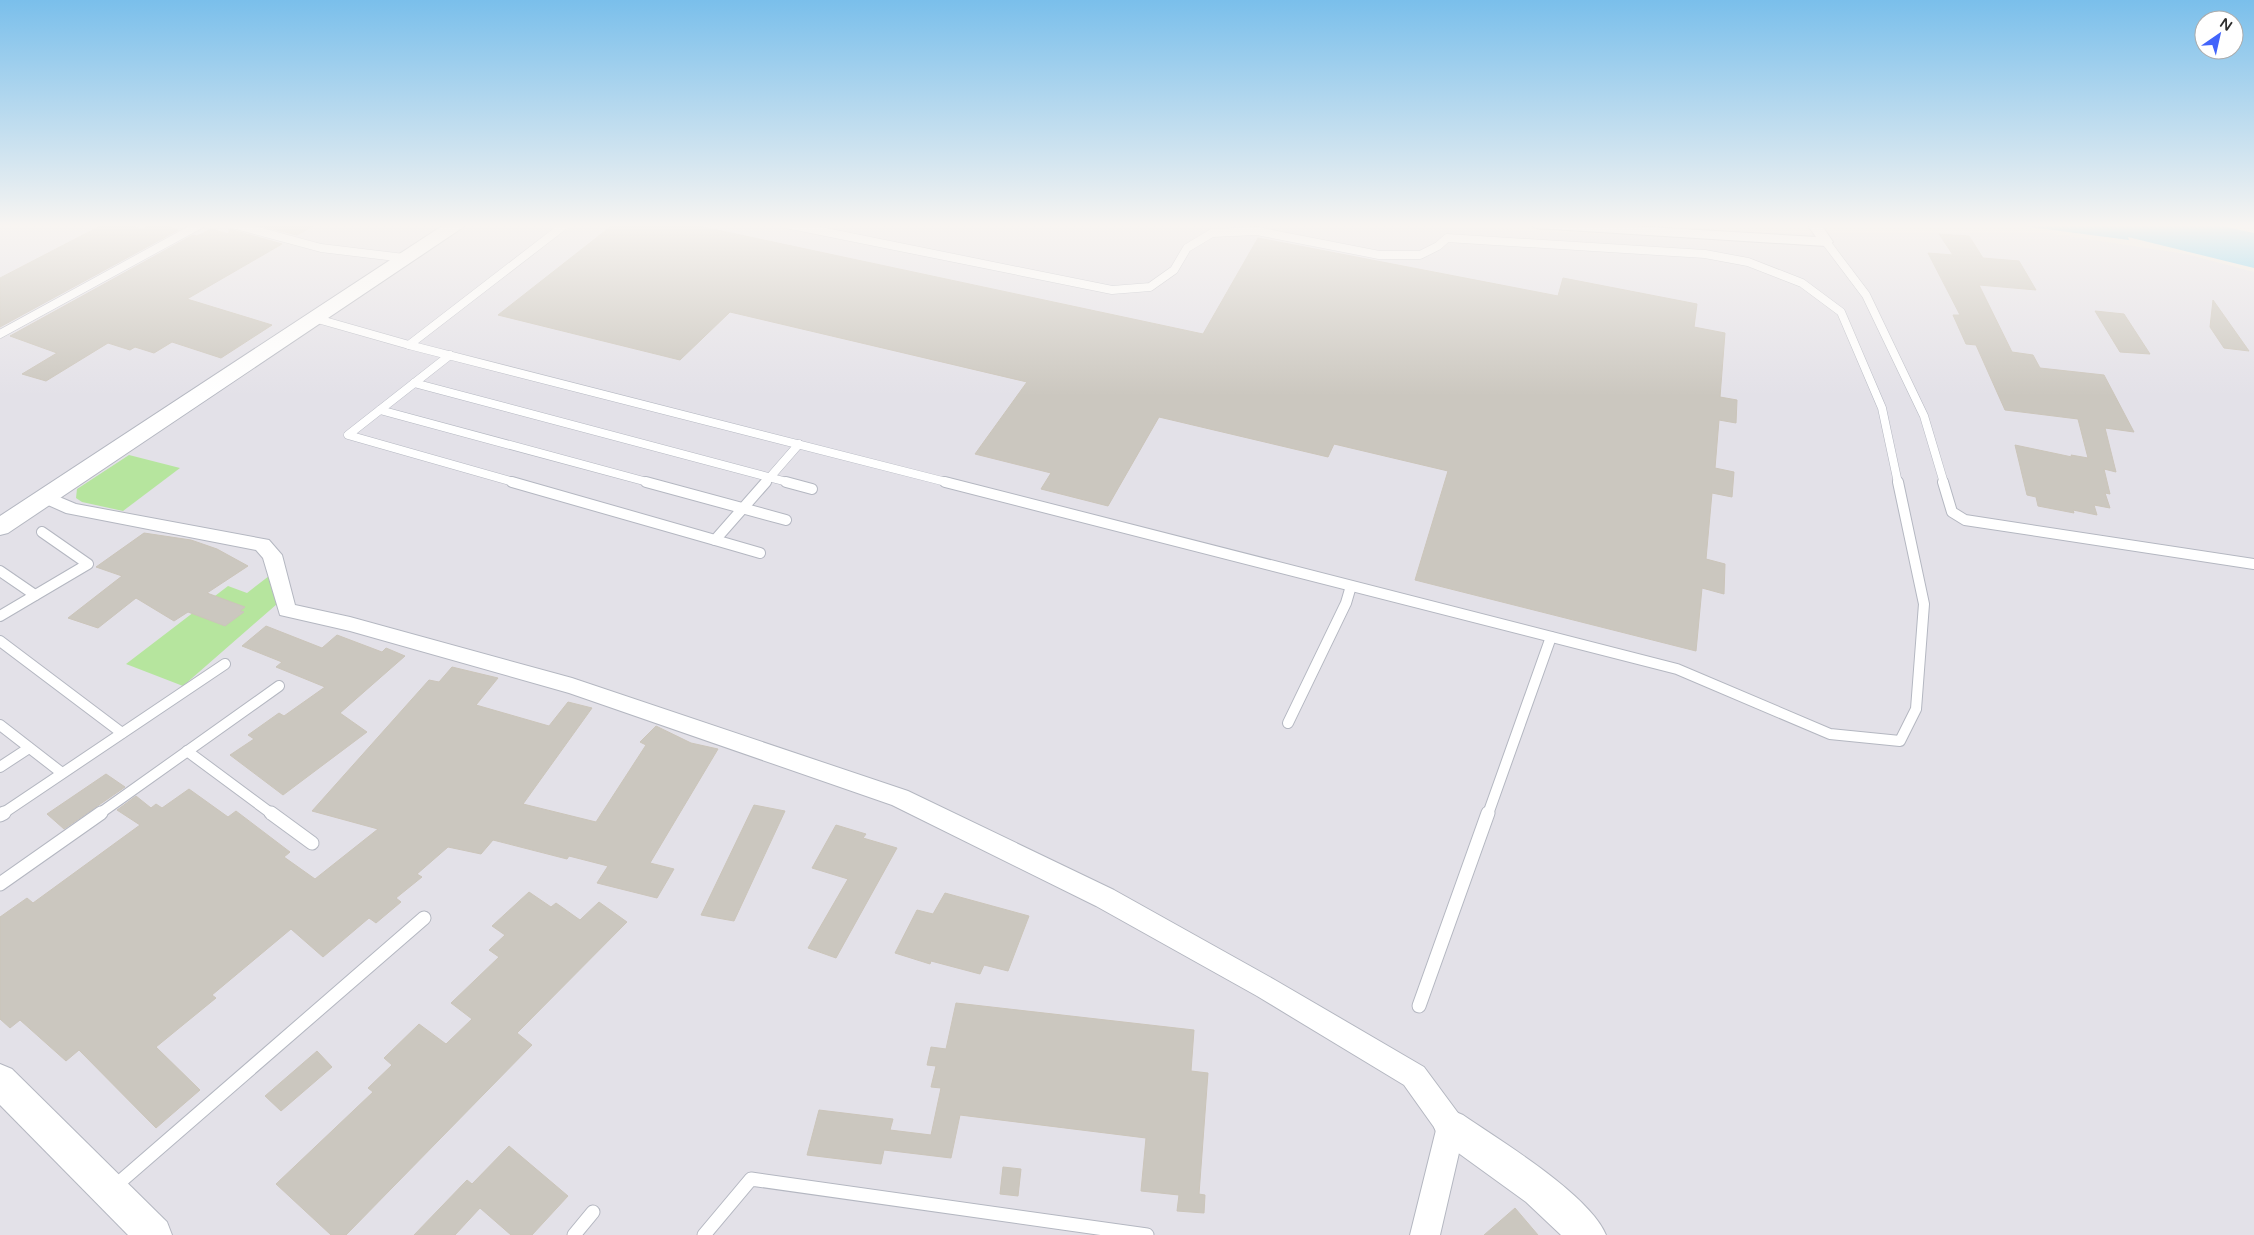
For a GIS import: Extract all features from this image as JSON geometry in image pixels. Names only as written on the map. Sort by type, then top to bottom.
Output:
[{"type":"street","points":[[0,527],[369,282]]},
{"type":"street","points":[[45,497],[72,509],[262,545],[272,555],[287,610],[350,624],[572,686],[900,798],[1105,898],[1266,988],[1414,1076],[1451,1127],[1539,1189],[1588,1235]]},
{"type":"street","points":[[0,1081],[154,1235]]},
{"type":"street","points":[[1425,1235],[1451,1127]]},
{"type":"lane","points":[[0,334],[96,282]]},
{"type":"lane","points":[[409,345],[491,282]]},
{"type":"lane","points":[[1071,282],[1112,290],[1150,287],[1158,282]]},
{"type":"lane","points":[[314,318],[409,345],[1676,669],[1830,734],[1900,741],[1916,708],[1924,604],[1882,408],[1841,312],[1798,282]]},
{"type":"lane","points":[[1856,282],[1866,295],[1924,416],[1952,512],[1965,520],[2254,564]]},
{"type":"lane","points":[[450,355],[348,435],[760,553]]},
{"type":"lane","points":[[414,383],[812,489]]},
{"type":"lane","points":[[380,410],[786,520]]},
{"type":"lane","points":[[715,540],[799,444]]},
{"type":"lane","points":[[0,616],[88,564],[42,532]]},
{"type":"lane","points":[[0,571],[35,595]]},
{"type":"lane","points":[[1288,723],[1346,603],[1351,586]]},
{"type":"lane","points":[[1419,1006],[1551,637]]},
{"type":"lane","points":[[0,641],[122,733]]},
{"type":"lane","points":[[0,815],[225,664]]},
{"type":"lane","points":[[0,884],[279,686]]},
{"type":"lane","points":[[0,725],[62,773]]},
{"type":"lane","points":[[0,767],[29,748]]},
{"type":"lane","points":[[187,751],[312,843]]},
{"type":"lane","points":[[109,1191],[424,918]]},
{"type":"lane","points":[[704,1235],[751,1179],[1147,1235]]},
{"type":"lane","points":[[574,1235],[593,1212]]},
{"type":"shaded area","points":[[0,282],[2254,282],[2254,1235],[0,1235]]},
{"type":"green space","points":[[129,455],[180,468],[123,511],[82,502],[76,498],[77,489]]},
{"type":"green space","points":[[269,576],[277,604],[183,686],[126,664],[228,586],[247,593]]},
{"type":"building","points":[[0,282],[83,282],[0,327]]},
{"type":"building","points":[[109,282],[217,282],[187,299],[272,325],[221,358],[172,342],[154,353],[135,347],[130,350],[108,343],[46,381],[22,374],[57,353],[10,336]]},
{"type":"building","points":[[541,282],[958,282],[1203,334],[1233,282],[1484,282],[1558,296],[1562,282],[1582,282],[1697,304],[1694,327],[1725,333],[1720,397],[1737,400],[1736,423],[1719,420],[1715,468],[1734,472],[1732,497],[1712,493],[1706,559],[1725,564],[1724,594],[1702,588],[1696,651],[1415,580],[1448,471],[1334,444],[1328,457],[1159,417],[1108,506],[1041,489],[1051,473],[975,454],[1027,382],[730,312],[680,360],[498,315]]},
{"type":"building","points":[[1943,282],[2031,282],[2036,290],[1979,285],[2012,352],[2033,355],[2040,368],[2104,375],[2134,432],[2105,428],[2116,472],[2104,469],[2110,494],[2105,493],[2110,508],[2094,505],[2097,515],[2073,510],[2074,513],[2038,506],[2036,497],[2027,495],[2015,445],[2072,457],[2071,455],[2088,458],[2078,419],[2005,410],[1976,345],[1966,344],[1953,315],[1960,315]]},
{"type":"building","points":[[2213,300],[2249,351],[2224,348],[2210,327]]},
{"type":"building","points":[[2095,311],[2124,314],[2150,354],[2120,352]]},
{"type":"building","points":[[144,533],[191,540],[217,549],[248,566],[207,593],[245,607],[240,611],[244,612],[225,626],[188,612],[174,621],[136,598],[98,628],[68,618],[122,576],[96,567]]},
{"type":"building","points":[[266,626],[322,648],[337,635],[382,652],[386,648],[405,656],[340,713],[367,732],[283,795],[230,755],[254,739],[248,735],[279,713],[284,716],[325,687],[276,667],[282,662],[242,646]]},
{"type":"building","points":[[452,667],[498,678],[476,705],[549,726],[568,702],[592,708],[523,804],[596,822],[646,745],[640,742],[656,726],[691,743],[718,749],[650,863],[674,869],[657,898],[597,883],[608,866],[569,856],[567,859],[493,840],[481,854],[448,847],[417,874],[422,877],[396,898],[401,902],[376,923],[369,918],[323,957],[291,929],[212,995],[216,998],[156,1047],[200,1090],[156,1128],[79,1050],[66,1061],[20,1020],[10,1028],[0,1019],[0,917],[27,898],[33,903],[140,825],[117,810],[136,796],[151,808],[156,804],[162,808],[189,789],[228,817],[236,811],[290,852],[284,857],[315,879],[378,829],[312,811],[429,680],[439,682]]},
{"type":"building","points":[[106,774],[125,787],[64,829],[47,814]]},
{"type":"building","points":[[754,805],[785,811],[734,921],[701,915]]},
{"type":"building","points":[[836,825],[866,834],[863,838],[897,848],[836,958],[808,948],[848,879],[812,868]]},
{"type":"building","points":[[529,892],[551,907],[556,903],[580,920],[599,902],[627,922],[517,1033],[532,1045],[346,1235],[331,1235],[276,1184],[373,1092],[368,1088],[392,1065],[384,1058],[419,1024],[446,1044],[472,1019],[451,1003],[499,957],[489,950],[505,935],[492,926]]},
{"type":"building","points":[[945,893],[1029,916],[1008,971],[984,965],[980,974],[931,961],[930,964],[895,953],[917,910],[933,914]]},
{"type":"building","points":[[956,1003],[1194,1030],[1191,1071],[1208,1073],[1199,1194],[1205,1195],[1204,1213],[1177,1211],[1179,1195],[1141,1191],[1146,1138],[960,1115],[951,1158],[884,1150],[881,1164],[807,1155],[819,1110],[893,1119],[890,1130],[931,1135],[941,1088],[931,1087],[936,1066],[927,1065],[931,1047],[946,1049]]},
{"type":"building","points":[[317,1051],[332,1067],[281,1111],[265,1096]]},
{"type":"building","points":[[509,1146],[568,1196],[532,1235],[511,1235],[480,1208],[455,1235],[414,1235],[467,1180],[472,1184]]},
{"type":"building","points":[[1003,1167],[1021,1169],[1018,1196],[1000,1194]]},
{"type":"building","points":[[1515,1208],[1538,1235],[1484,1235]]}]
